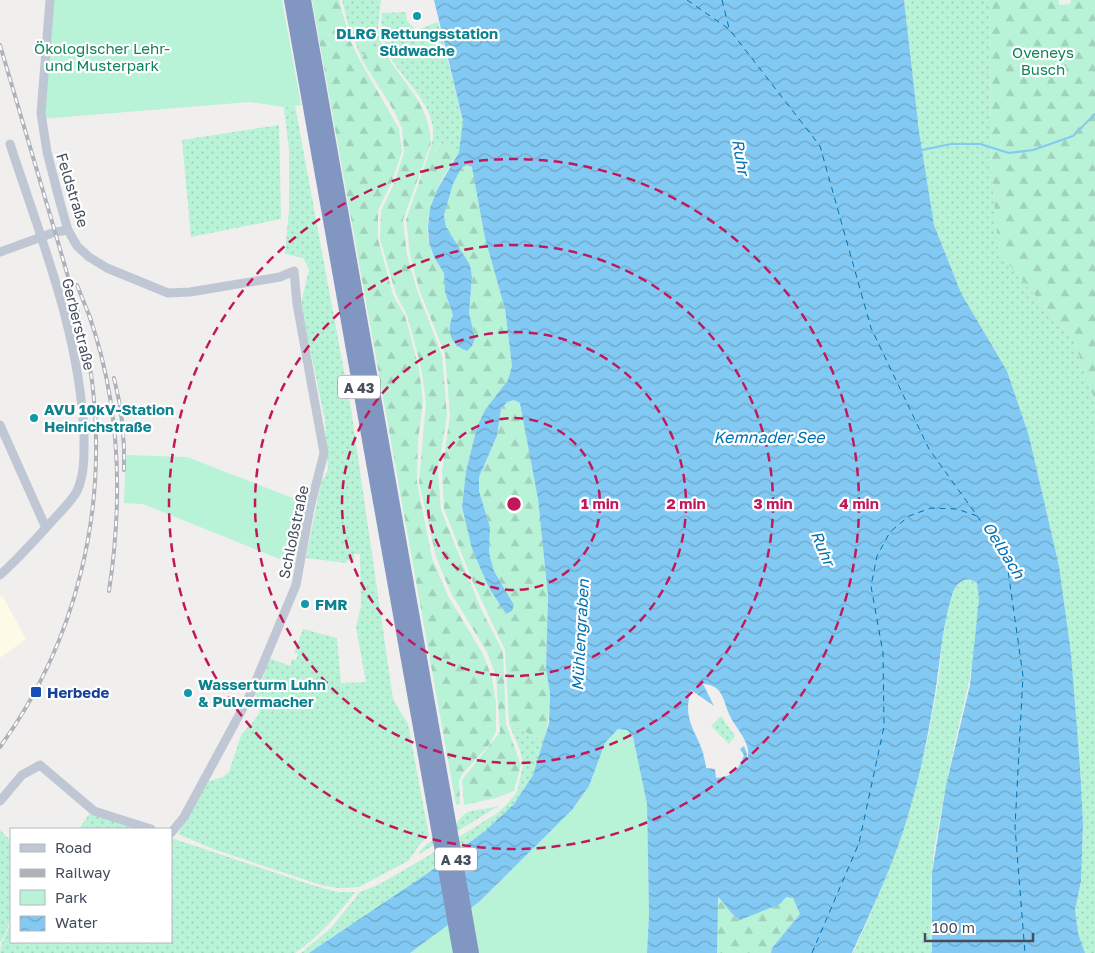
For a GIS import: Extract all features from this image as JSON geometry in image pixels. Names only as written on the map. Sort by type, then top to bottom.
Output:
[{"type":"highway","name":"A 43","points":[[291,0],[434,769],[472,953]]},
{"type":"highway","name":"A 43","points":[[304,0],[434,769],[460,953]]},
{"type":"street","name":"Feldstraße","points":[[50,0],[41,112],[47,152],[68,230],[77,246],[89,257],[107,268],[168,293],[190,292],[271,278],[294,270]]},
{"type":"street","name":"Gerberstraße","points":[[0,575],[16,561],[46,528],[76,491],[82,474],[84,440],[83,416],[74,352],[42,236],[10,144]]},
{"type":"street","points":[[0,252],[42,236],[68,230]]},
{"type":"street","name":"Schloßstraße","points":[[172,832],[184,817],[250,695],[296,586],[304,535],[324,453],[298,304],[294,270]]},
{"type":"street","points":[[0,425],[46,528]]},
{"type":"street","points":[[0,801],[22,775],[42,765],[94,811],[148,828]]},
{"type":"shaded area","points":[[2,595],[26,639],[0,658],[0,596]]},
{"type":"green space","name":"Ökologischer Lehr- und Musterpark","points":[[48,0],[282,0],[301,105],[284,107],[250,102],[40,119]]},
{"type":"green space","points":[[312,0],[339,0],[350,40],[399,129],[402,151],[393,179],[378,211],[378,239],[393,295],[405,316],[419,368],[423,402],[418,441],[417,482],[432,558],[448,596],[483,654],[492,678],[496,703],[496,731],[489,745],[463,773],[459,781],[460,804],[456,805]]},
{"type":"green space","points":[[342,0],[381,0],[378,29],[384,51],[377,47],[369,30],[363,31],[359,41],[364,55],[362,60],[348,24]]},
{"type":"green space","points":[[904,0],[989,0],[992,180],[999,253],[1074,341],[1095,401],[1095,953],[1085,953],[1078,933],[1075,910],[1081,881],[1083,824],[1071,653],[1059,566],[1029,436],[1007,371],[961,293],[934,225],[919,131]]},
{"type":"green space","name":"Oveneys Busch","points":[[989,0],[1059,0],[1059,5],[1070,4],[1071,0],[1095,0],[1095,401],[1074,341],[999,253],[992,180]]},
{"type":"green space","points":[[406,12],[407,21],[416,30],[438,22],[463,121],[463,137],[459,152],[440,143],[434,151],[430,150],[433,136],[432,122],[427,110],[420,97],[394,63],[385,46],[382,32],[382,13]]},
{"type":"green space","points":[[369,30],[377,47],[384,51],[414,94],[429,129],[431,143],[403,220],[407,255],[417,290],[442,355],[447,415],[438,471],[441,510],[481,609],[503,652],[506,724],[521,765],[514,791],[496,798],[464,805],[462,780],[500,732],[496,676],[487,652],[451,593],[436,557],[419,482],[426,402],[421,367],[407,315],[396,294],[380,239],[381,211],[395,181],[404,152],[402,128],[394,111],[362,60],[364,55],[359,41],[362,38],[363,31]]},
{"type":"green space","points":[[283,101],[284,107],[295,106],[351,409],[393,699],[408,724],[429,836],[421,843],[408,861],[359,887],[338,888],[321,885],[213,849],[178,834],[206,782],[223,777],[229,772],[241,735],[257,717],[261,708],[255,696],[261,685],[269,658],[290,666],[292,659],[296,660],[298,654],[294,653],[303,629],[337,638],[341,683],[366,682],[356,627],[361,606],[360,554],[354,554],[354,561],[347,560],[347,563],[306,558],[321,483],[328,470],[325,421],[301,304],[309,269],[303,258],[285,254],[289,210],[289,149]]},
{"type":"green space","points":[[279,125],[281,219],[191,237],[182,140]]},
{"type":"green space","points":[[440,143],[459,152],[444,176],[432,202],[428,229],[429,243],[434,257],[445,275],[445,287],[453,315],[450,328],[453,340],[459,348],[475,338],[469,313],[472,277],[470,265],[451,239],[444,215],[453,184],[462,167],[467,165],[472,167],[475,174],[485,238],[505,308],[512,366],[508,380],[485,410],[477,427],[466,471],[462,507],[472,549],[489,588],[506,614],[512,611],[514,605],[494,571],[489,553],[490,527],[479,491],[479,477],[497,437],[501,409],[507,402],[514,400],[520,403],[524,416],[538,499],[548,596],[546,670],[550,693],[548,723],[544,741],[509,724],[505,650],[472,580],[444,509],[442,471],[450,415],[445,354],[419,289],[410,254],[406,220],[430,150],[435,151]]},
{"type":"green space","points":[[126,455],[187,457],[308,504],[297,566],[153,508],[142,504],[124,503]]},
{"type":"green space","points":[[965,580],[973,580],[977,583],[979,617],[974,656],[949,771],[932,867],[932,953],[853,953],[895,851],[917,783],[933,712],[948,608],[952,595],[958,585]]},
{"type":"green space","points":[[721,716],[735,736],[729,744],[711,726]]},
{"type":"green space","points":[[509,724],[544,741],[533,775],[514,804],[485,831],[425,875],[309,953],[301,953],[332,927],[360,892],[378,885],[428,856],[496,814],[508,803],[517,792],[523,765],[520,750]]},
{"type":"green space","points":[[618,729],[627,730],[633,737],[647,804],[649,914],[647,953],[410,953],[479,902],[572,810],[589,786],[605,743]]},
{"type":"green space","points":[[502,804],[418,855],[424,847],[452,828],[468,812]]},
{"type":"green space","points":[[90,813],[136,828],[80,828]]},
{"type":"green space","points":[[0,830],[10,840],[10,920],[0,943]]},
{"type":"green space","points":[[172,838],[315,886],[338,892],[355,892],[328,925],[295,953],[0,953],[10,923],[10,943],[172,943]]},
{"type":"green space","points":[[717,897],[740,920],[786,897],[793,898],[800,914],[772,948],[771,953],[717,953]]},
{"type":"water","name":"Kemnader See","points":[[434,0],[904,0],[919,131],[934,225],[961,293],[1007,371],[1029,436],[1059,566],[1071,653],[1080,766],[1083,824],[1081,881],[1075,910],[1078,933],[1085,953],[932,953],[932,873],[946,785],[970,685],[979,599],[977,583],[973,580],[965,580],[956,587],[948,609],[925,749],[903,830],[883,884],[852,953],[771,953],[772,948],[800,914],[793,898],[786,897],[780,904],[740,920],[731,913],[718,897],[717,953],[647,953],[649,914],[647,804],[633,737],[627,730],[618,729],[605,743],[589,786],[572,810],[479,902],[410,953],[309,953],[425,875],[485,831],[514,804],[533,775],[549,723],[550,693],[546,669],[548,596],[538,499],[520,403],[514,400],[507,402],[501,409],[497,436],[479,477],[479,491],[490,527],[489,553],[494,571],[514,605],[512,611],[506,614],[489,588],[472,549],[462,507],[466,471],[477,427],[485,410],[508,380],[512,366],[505,309],[485,238],[472,167],[467,165],[462,167],[453,184],[444,215],[446,227],[470,265],[472,277],[469,313],[475,338],[472,346],[467,351],[457,345],[451,336],[450,326],[453,315],[445,292],[444,273],[434,257],[429,242],[430,208],[437,190],[459,152],[463,121]],"holes":[[[703,684],[715,687],[721,694],[732,720],[747,744],[748,751],[745,764],[747,754],[744,746],[740,749],[744,755],[737,769],[731,774],[716,778],[715,769],[706,768],[704,756],[688,713],[691,690],[714,706]]]},
{"type":"waterway","points":[[922,150],[951,144],[980,144],[1009,153],[1033,150],[1073,136],[1095,114]]},
{"type":"ferry route","points":[[687,0],[729,29],[820,146],[871,328],[929,449],[1006,556],[1023,676],[1015,827],[1025,953]]},
{"type":"ferry route","points":[[722,0],[729,28]]},
{"type":"ferry route","points":[[812,953],[859,843],[884,727],[883,653],[871,586],[877,556],[890,532],[909,516],[931,508],[957,509],[977,516]]},
{"type":"railway","points":[[0,45],[82,328],[92,381],[96,429],[95,478],[90,526],[81,573],[67,619],[49,663],[27,706],[0,747]]},
{"type":"railway","points":[[77,285],[91,320]]},
{"type":"railway","points":[[89,315],[107,382],[116,452],[116,521],[109,591]]},
{"type":"railway","points":[[114,378],[122,424],[124,470]]},
{"type":"place","name":"DLRG Rettungsstation Südwache","points":[[417,16]]},
{"type":"place","name":"AVU 10kV-Station Heinrichstraße","points":[[34,418]]},
{"type":"place","name":"FMR","points":[[305,604]]},
{"type":"place","name":"Herbede","points":[[36,692]]},
{"type":"place","name":"Wasserturm Luhn & Pulvermacher","points":[[188,693]]},
{"type":"water label","name":"Ruhr","points":[[741,157]]},
{"type":"water label","name":"Ruhr","points":[[823,548]]},
{"type":"water label","name":"Oelbach","points":[[1004,550]]},
{"type":"water label","name":"Mühlengraben","points":[[580,635]]}]
